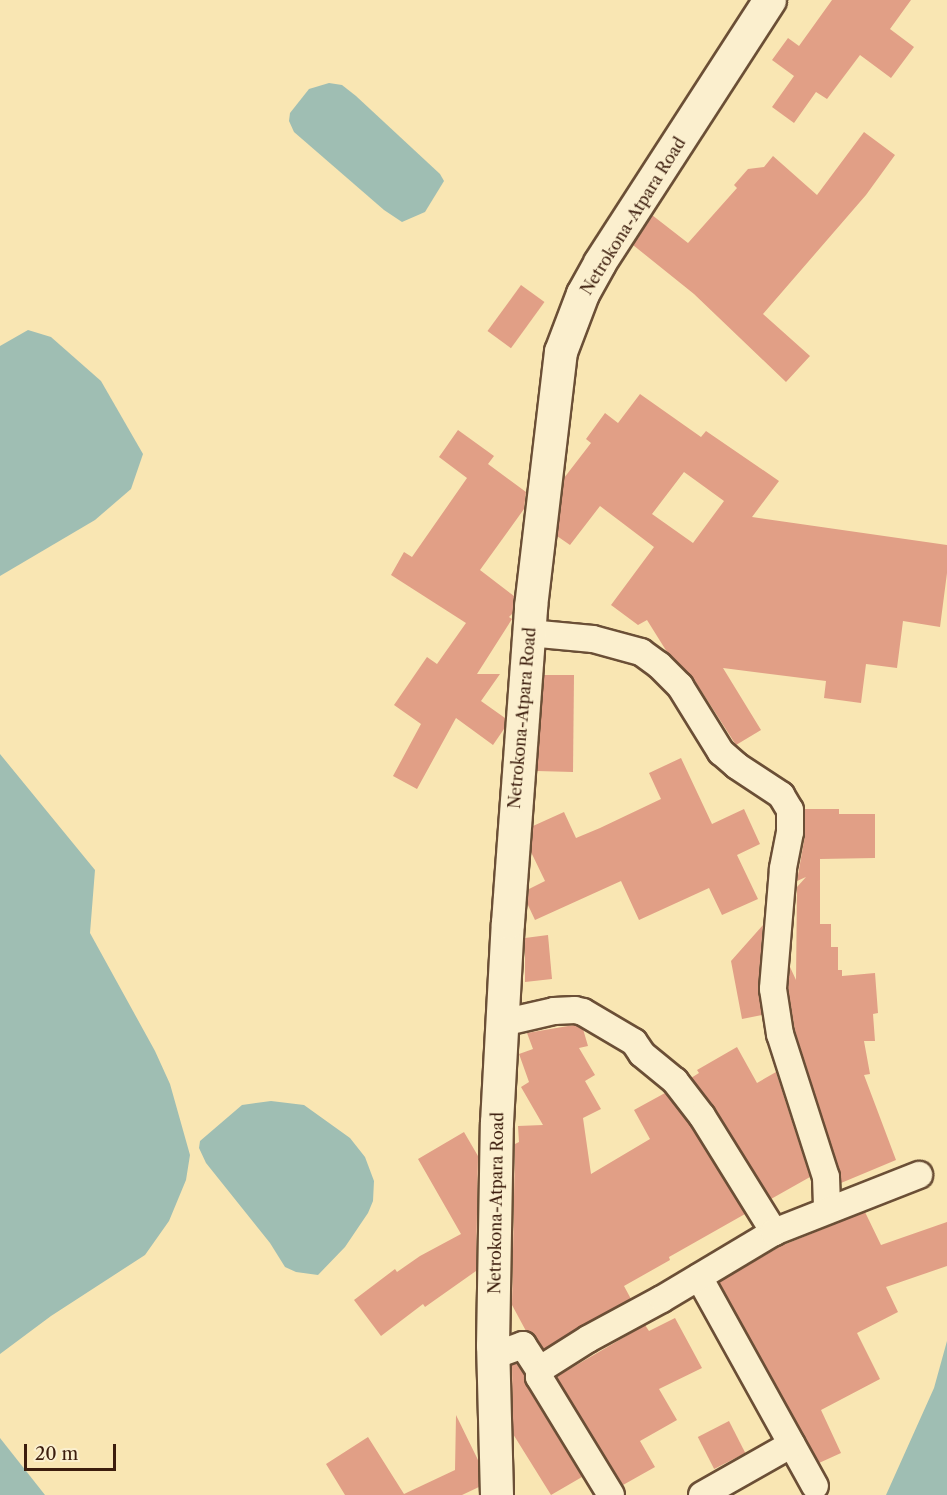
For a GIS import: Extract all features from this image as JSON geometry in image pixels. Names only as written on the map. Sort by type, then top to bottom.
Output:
[{"type":"street","name":"Netrokona-Atpara Road","points":[[497,1495],[493,1356],[497,1123],[502,1023],[529,633],[561,351],[583,294],[770,0]]},
{"type":"street","points":[[529,633],[593,639],[641,652],[659,665],[680,686],[721,752],[737,766],[781,795],[790,810],[773,989],[780,1034],[826,1177],[827,1210]]},
{"type":"street","points":[[502,1023],[554,1011],[575,1010],[583,1012],[633,1042],[642,1054],[675,1081],[702,1116],[774,1233]]},
{"type":"street","points":[[539,1371],[588,1339],[774,1233],[919,1175]]},
{"type":"street","points":[[699,1277],[815,1486]]},
{"type":"street","points":[[493,1356],[523,1345],[539,1371],[539,1377],[611,1495]]},
{"type":"street","points":[[702,1495],[792,1444]]},
{"type":"water","points":[[329,83],[342,85],[356,96],[440,174],[444,181],[425,212],[402,222],[384,210],[294,132],[289,121],[290,113],[309,89]]},
{"type":"water","points":[[28,330],[51,337],[101,381],[143,454],[131,489],[95,520],[0,576],[0,346]]},
{"type":"water","points":[[0,754],[95,870],[90,933],[155,1051],[170,1084],[190,1155],[186,1180],[169,1221],[145,1255],[51,1316],[0,1354]]},
{"type":"water","points":[[271,1101],[304,1105],[350,1138],[365,1157],[374,1181],[373,1201],[368,1213],[345,1247],[318,1275],[296,1272],[285,1267],[270,1243],[206,1163],[199,1148],[200,1141],[242,1105]]},
{"type":"water","points":[[947,1341],[947,1495],[886,1495],[934,1388]]},
{"type":"water","points":[[0,1438],[45,1495],[0,1495]]},
{"type":"building","points":[[832,0],[911,0],[890,29],[914,47],[891,78],[860,55],[827,99],[816,92],[794,123],[772,107],[794,76],[772,60],[788,38],[799,46]]},
{"type":"building","points":[[864,132],[895,155],[866,195],[763,314],[810,356],[786,382],[694,294],[633,245],[652,215],[688,243],[737,188],[734,185],[748,169],[764,167],[773,156],[817,195]]},
{"type":"building","points":[[521,285],[544,302],[511,348],[487,331]]},
{"type":"building","points":[[640,394],[701,437],[706,431],[779,481],[752,517],[947,545],[947,573],[940,627],[903,621],[897,668],[866,664],[861,703],[824,698],[826,681],[723,668],[761,730],[736,745],[693,678],[667,652],[647,620],[638,625],[611,605],[654,547],[600,506],[570,545],[557,536],[564,478],[591,443],[586,439],[605,413],[618,423]],"holes":[[[684,472],[724,501],[693,543],[652,514]]]},
{"type":"building","points":[[458,430],[494,456],[488,464],[526,492],[524,509],[480,570],[514,596],[513,613],[509,617],[512,619],[477,674],[500,674],[481,701],[505,718],[504,729],[493,745],[456,718],[417,789],[393,776],[421,724],[394,705],[427,657],[437,664],[466,623],[391,575],[404,552],[412,557],[467,478],[439,457]]},
{"type":"building","points":[[544,675],[574,675],[573,772],[537,771]]},
{"type":"building","points":[[681,758],[712,824],[744,809],[760,844],[737,855],[758,899],[722,915],[709,888],[639,920],[621,881],[535,920],[527,903],[529,889],[545,881],[531,852],[533,826],[564,812],[576,838],[600,828],[661,799],[649,773]]},
{"type":"building","points":[[805,809],[839,809],[839,814],[875,814],[875,858],[820,859],[820,924],[831,924],[831,947],[838,947],[838,970],[842,970],[842,976],[875,973],[878,1013],[873,1014],[875,1041],[864,1041],[870,1074],[864,1075],[896,1160],[841,1183],[840,1172],[795,1031],[788,988],[790,967],[796,980],[797,887],[806,877],[797,881],[805,835]]},
{"type":"building","points":[[763,925],[758,988],[762,1015],[742,1019],[731,961]]},
{"type":"building","points":[[548,935],[552,979],[525,982],[525,938]]},
{"type":"building","points":[[574,1025],[583,1029],[588,1046],[579,1048],[595,1075],[585,1081],[601,1109],[583,1118],[591,1174],[650,1139],[634,1110],[665,1093],[690,1125],[745,1214],[669,1257],[670,1260],[624,1286],[631,1299],[544,1349],[535,1337],[526,1331],[512,1305],[515,1144],[519,1142],[518,1126],[543,1125],[521,1087],[529,1082],[519,1054],[533,1049],[527,1033]]},
{"type":"building","points":[[737,1047],[757,1083],[776,1072],[810,1177],[771,1199],[715,1108],[691,1078],[699,1073],[697,1070]]},
{"type":"building","points":[[464,1132],[478,1156],[476,1271],[425,1307],[423,1304],[381,1336],[354,1300],[395,1269],[397,1272],[420,1256],[461,1234],[418,1159]]},
{"type":"building","points":[[865,1212],[881,1245],[947,1222],[947,1266],[886,1287],[898,1312],[857,1333],[880,1379],[821,1410],[841,1453],[819,1463],[719,1282],[781,1246]]},
{"type":"building","points":[[675,1318],[702,1368],[659,1389],[677,1420],[640,1441],[655,1467],[623,1485],[556,1377],[645,1325],[649,1331]]},
{"type":"building","points":[[517,1363],[524,1374],[526,1385],[582,1477],[551,1495],[513,1434],[512,1365]]},
{"type":"building","points":[[456,1415],[478,1460],[479,1487],[462,1495],[345,1495],[326,1464],[368,1437],[404,1494],[455,1470]]},
{"type":"building","points":[[729,1421],[745,1453],[714,1469],[698,1437]]}]
